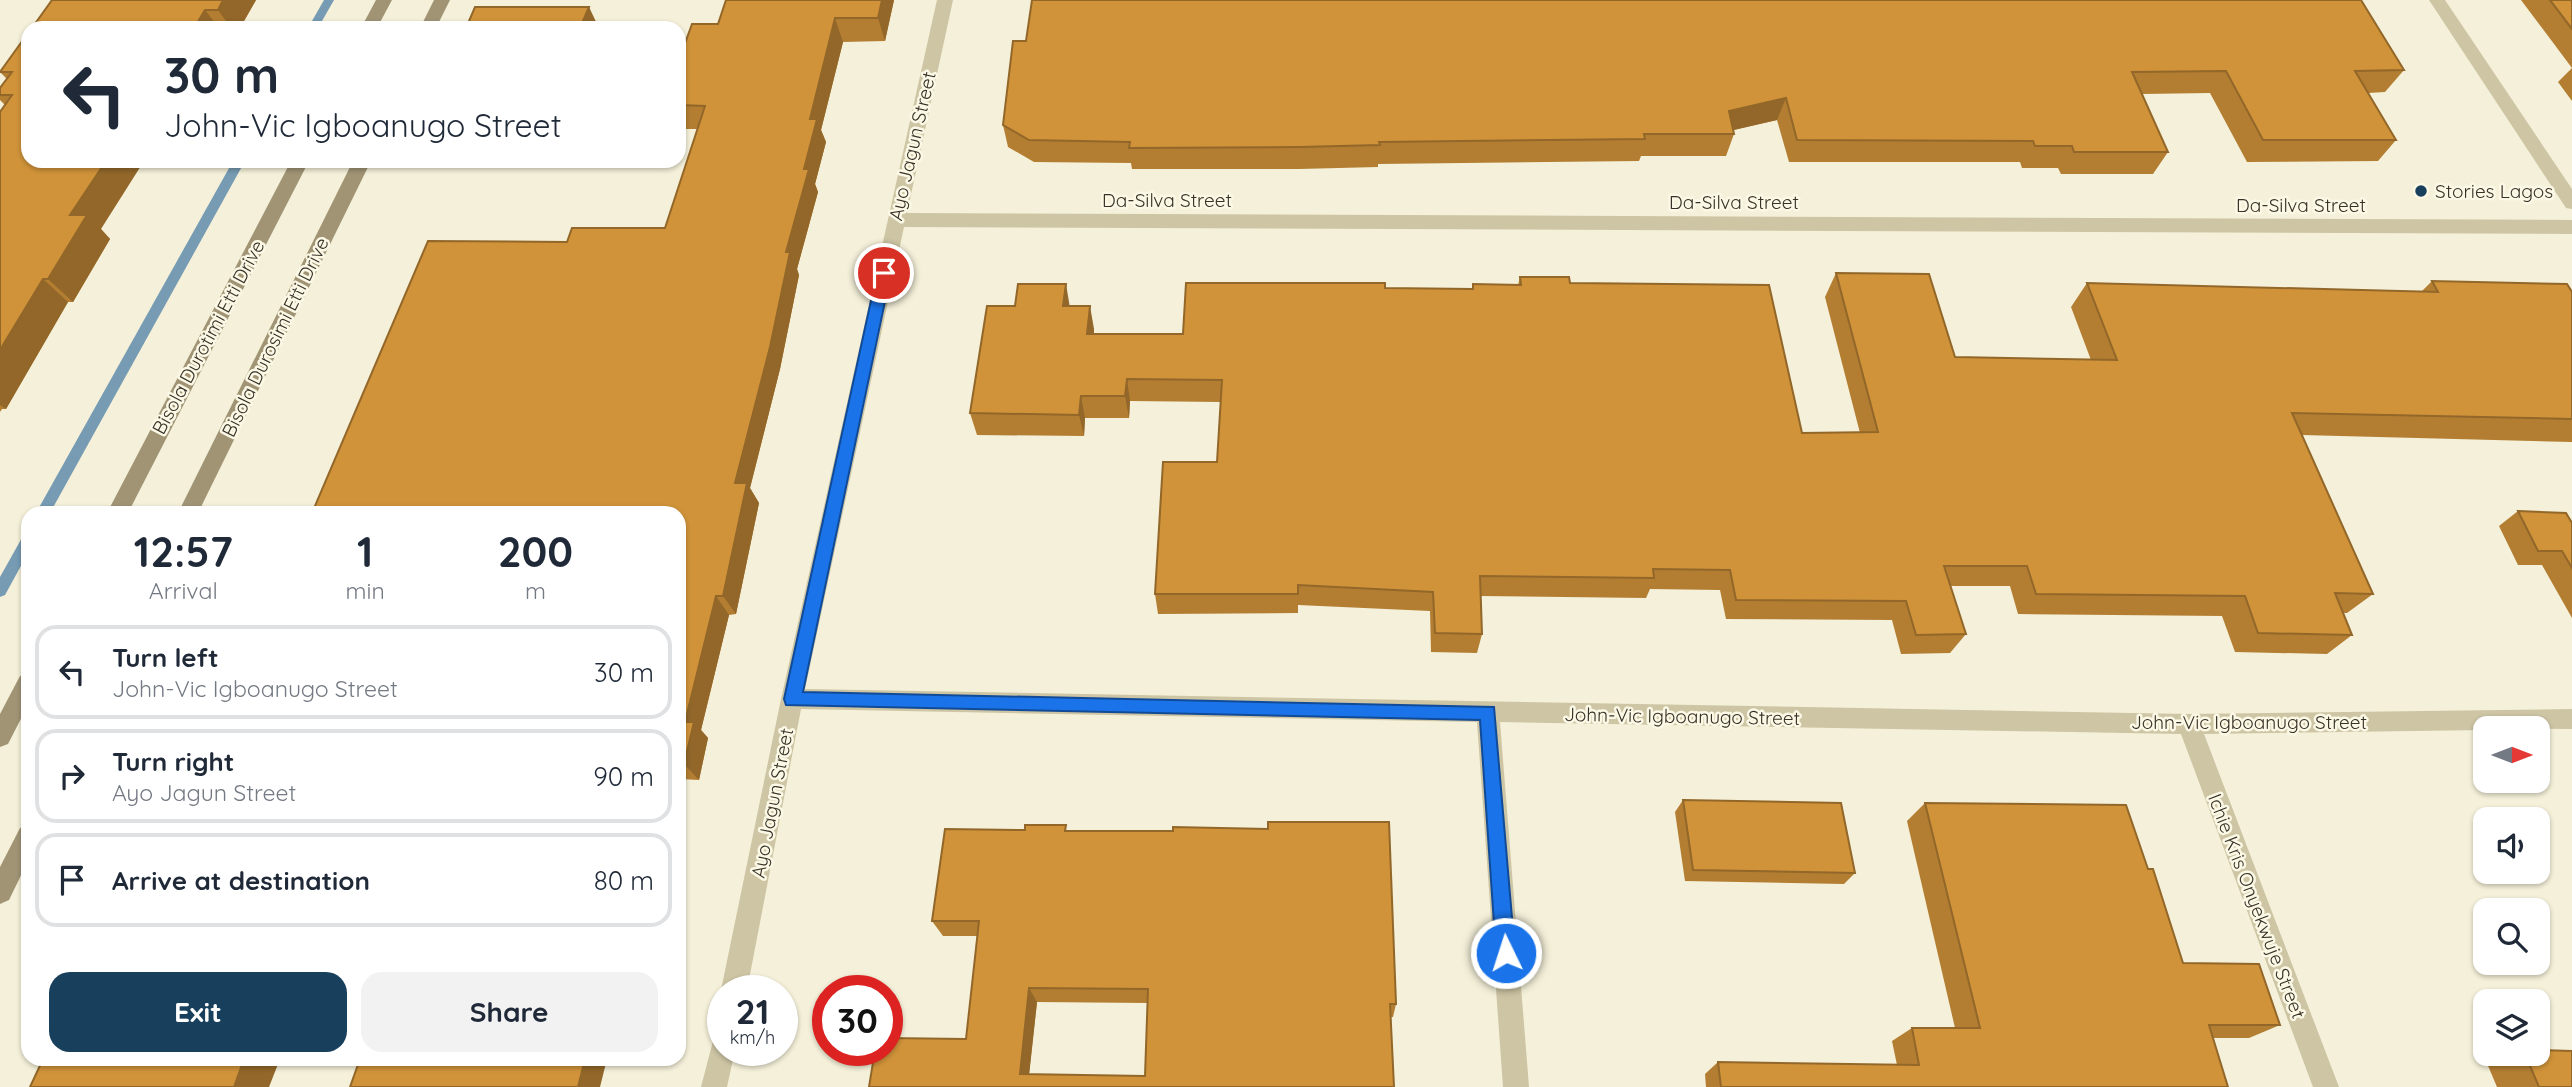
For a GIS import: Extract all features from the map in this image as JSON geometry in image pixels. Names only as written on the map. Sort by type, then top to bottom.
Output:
[{"type":"main road","points":[[373,21],[384,0]]},
{"type":"main road","points":[[432,21],[442,0]]},
{"type":"main road","name":"Bisola Durotimi Etti Drive","points":[[121,506],[296,168]]},
{"type":"main road","name":"Bisola Durosimi Etti Drive","points":[[191,506],[359,168]]},
{"type":"main road","points":[[0,737],[21,696]]},
{"type":"main road","points":[[0,892],[21,850]]},
{"type":"street","name":"Ayo Jagun Street","points":[[737,975],[792,699],[945,0]]},
{"type":"street","points":[[2437,0],[2572,203]]},
{"type":"street","name":"Da-Silva Street","points":[[896,220],[2572,227]]},
{"type":"street","name":"John-Vic Igboanugo Street","points":[[792,699],[2189,724],[2572,719]]},
{"type":"street","points":[[1488,713],[1516,1087]]},
{"type":"street","name":"Ichie Kris Onyekwuje Street","points":[[2189,724],[2326,1087]]},
{"type":"street","points":[[715,1087],[719,1066]]},
{"type":"building","points":[[52,0],[223,0],[218,10],[205,10],[198,21],[37,21]]},
{"type":"building","points":[[726,0],[882,0],[878,18],[835,18],[810,119],[817,119],[804,169],[809,169],[786,252],[790,252],[770,347],[735,483],[747,483],[723,596],[716,596],[686,718],[686,506],[315,506],[428,241],[567,242],[572,228],[665,228],[705,106],[686,105],[686,41],[692,24],[718,24]]},
{"type":"building","points":[[1032,0],[2361,0],[2404,70],[2355,71],[2396,140],[2263,140],[2226,71],[2132,72],[2168,152],[2074,152],[2072,146],[2035,146],[2033,141],[1797,140],[1786,98],[1729,111],[1734,134],[1644,134],[1645,139],[1129,148],[1130,142],[1029,140],[1003,125],[1013,41],[1026,41]]},
{"type":"building","points":[[2550,0],[2572,0],[2572,29]]},
{"type":"building","points":[[475,7],[589,7],[583,21],[469,21]]},
{"type":"building","points":[[21,43],[21,168],[101,168],[70,215],[87,215],[48,279],[43,279],[0,350],[0,112],[12,95],[0,95],[0,88],[12,72],[0,72]]},
{"type":"building","points":[[1836,273],[1929,274],[1955,357],[2117,360],[2087,283],[2438,292],[2432,281],[2567,284],[2572,292],[2572,419],[2292,413],[2373,594],[2335,593],[2352,635],[2258,633],[2245,596],[2036,594],[2027,566],[1944,566],[1966,634],[1916,635],[1906,601],[1736,600],[1730,570],[1653,569],[1654,578],[1480,576],[1482,634],[1435,633],[1433,592],[1298,585],[1298,594],[1155,594],[1163,462],[1217,462],[1222,380],[1127,379],[1125,396],[1081,396],[1079,415],[970,413],[987,306],[1015,306],[1018,284],[1066,284],[1063,306],[1090,306],[1087,334],[1183,334],[1186,283],[1385,283],[1385,288],[1473,289],[1473,284],[1521,285],[1520,277],[1569,277],[1570,283],[1769,285],[1802,433],[1878,432]]},
{"type":"building","points":[[2518,511],[2566,513],[2572,523],[2572,568],[2562,551],[2538,551]]},
{"type":"building","points":[[686,722],[694,722],[686,756]]},
{"type":"building","points":[[1683,800],[1841,803],[1855,873],[1693,870]]},
{"type":"building","points":[[1925,803],[2126,805],[2148,869],[2153,869],[2183,963],[2259,964],[2280,1025],[2209,1025],[2228,1087],[1721,1087],[1718,1062],[1919,1065],[1912,1028],[1980,1028]]},
{"type":"building","points":[[1268,822],[1389,822],[1396,1004],[1390,1004],[1394,1087],[869,1087],[872,1066],[903,1066],[903,1038],[966,1039],[979,921],[932,921],[945,829],[1025,830],[1025,825],[1066,825],[1065,831],[1173,831],[1173,827],[1268,829]],"holes":[[[1029,988],[1148,989],[1145,1076],[1020,1074]]]},
{"type":"building","points":[[2550,1050],[2572,1051],[2572,1087],[2539,1087],[2530,1066],[2550,1066]]},
{"type":"building","points":[[40,1066],[242,1066],[234,1087],[30,1087]]},
{"type":"building","points":[[358,1066],[583,1066],[578,1087],[350,1087]]},
{"type":"waterway","points":[[317,21],[329,0]]},
{"type":"waterway","points":[[47,506],[235,168]]},
{"type":"waterway","points":[[0,591],[21,553]]},
{"type":"place","name":"Stories Lagos","points":[[2421,191]]},
{"type":"route","points":[[884,273],[792,699],[1488,713],[1506,953]]}]
